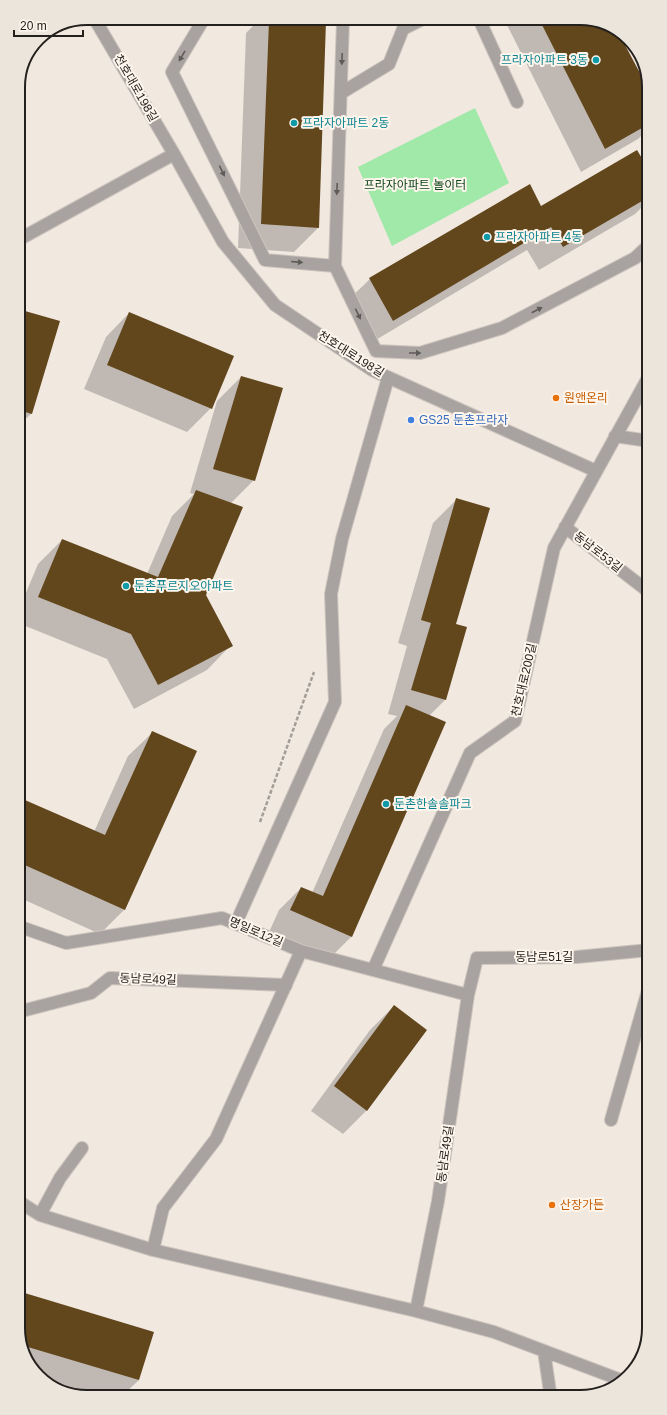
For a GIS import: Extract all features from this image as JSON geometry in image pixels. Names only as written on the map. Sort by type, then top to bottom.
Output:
[{"type":"street","name":"천호대로198길","points":[[98,25],[174,154],[223,242],[275,305],[372,370],[596,471]]},
{"type":"street","points":[[200,25],[172,72],[266,260],[334,266]]},
{"type":"street","points":[[343,25],[334,266],[376,352],[420,353],[502,328],[635,258],[642,252]]},
{"type":"street","points":[[341,93],[389,64],[403,29],[411,25]]},
{"type":"street","points":[[482,25],[517,102]]},
{"type":"street","points":[[25,236],[174,154]]},
{"type":"street","points":[[236,923],[335,702],[331,594],[342,540],[388,378]]},
{"type":"street","name":"천호대로200길","points":[[373,970],[470,753],[515,721],[554,548],[642,389]]},
{"type":"street","points":[[616,436],[642,440]]},
{"type":"street","name":"동남로53길","points":[[565,527],[642,587]]},
{"type":"street","name":"명일로12길","points":[[25,928],[66,943],[222,918],[302,951],[468,995]]},
{"type":"street","points":[[152,1250],[163,1208],[216,1139],[302,951]]},
{"type":"street","name":"동남로51길","points":[[468,995],[477,958],[577,957],[642,951]]},
{"type":"street","name":"동남로49길","points":[[25,1010],[91,992],[110,978],[286,984]]},
{"type":"street","name":"동남로49길","points":[[416,1311],[438,1201],[468,995]]},
{"type":"street","points":[[611,1120],[642,1012]]},
{"type":"street","points":[[40,1215],[60,1178],[82,1148]]},
{"type":"street","points":[[25,1205],[40,1215],[152,1250],[416,1311],[494,1332],[616,1378]]},
{"type":"street","points":[[544,1351],[550,1390]]},
{"type":"path","points":[[259,824],[314,674],[315,666]]},
{"type":"green space","name":"프라자아파트 놀이터","points":[[475,108],[509,183],[392,246],[358,167]]},
{"type":"building","name":"프라자아파트 2동","points":[[269,25],[326,25],[319,228],[261,224]]},
{"type":"building","name":"프라자아파트 3동","points":[[542,25],[584,25],[600,28],[611,33],[624,43],[641,75],[642,128],[605,149]]},
{"type":"building","name":"프라자아파트 4동","points":[[637,150],[642,158],[642,201],[563,247],[551,227],[393,321],[369,278],[530,184],[541,206]]},
{"type":"building","points":[[25,311],[60,321],[32,414],[25,412]]},
{"type":"building","points":[[129,312],[234,356],[212,409],[107,365]]},
{"type":"building","points":[[241,376],[283,388],[255,481],[213,469]]},
{"type":"building","name":"둔촌푸르지오아파트","points":[[196,490],[243,507],[206,595],[233,646],[158,685],[131,634],[38,597],[62,539],[158,577]]},
{"type":"building","points":[[456,498],[490,508],[456,624],[467,627],[446,700],[411,690],[431,623],[421,620]]},
{"type":"building","name":"둔촌한솔솔파크","points":[[406,705],[446,722],[352,937],[290,910],[301,887],[323,896]]},
{"type":"building","points":[[152,731],[197,751],[125,910],[25,865],[25,800],[105,835]]},
{"type":"building","points":[[394,1005],[427,1030],[367,1111],[334,1086]]},
{"type":"building","points":[[25,1293],[154,1332],[139,1380],[28,1347],[25,1328]]},
{"type":"place","name":"프라자아파트 3동","points":[[596,60]]},
{"type":"place","name":"프라자아파트 2동","points":[[294,123]]},
{"type":"place","name":"프라자아파트 4동","points":[[487,237]]},
{"type":"place","name":"원앤온리","points":[[556,398]]},
{"type":"place","name":"GS25 둔촌프라자","points":[[411,420]]},
{"type":"place","name":"둔촌푸르지오아파트","points":[[126,586]]},
{"type":"place","name":"둔촌한솔솔파크","points":[[386,804]]},
{"type":"place","name":"산장가든","points":[[552,1205]]}]
